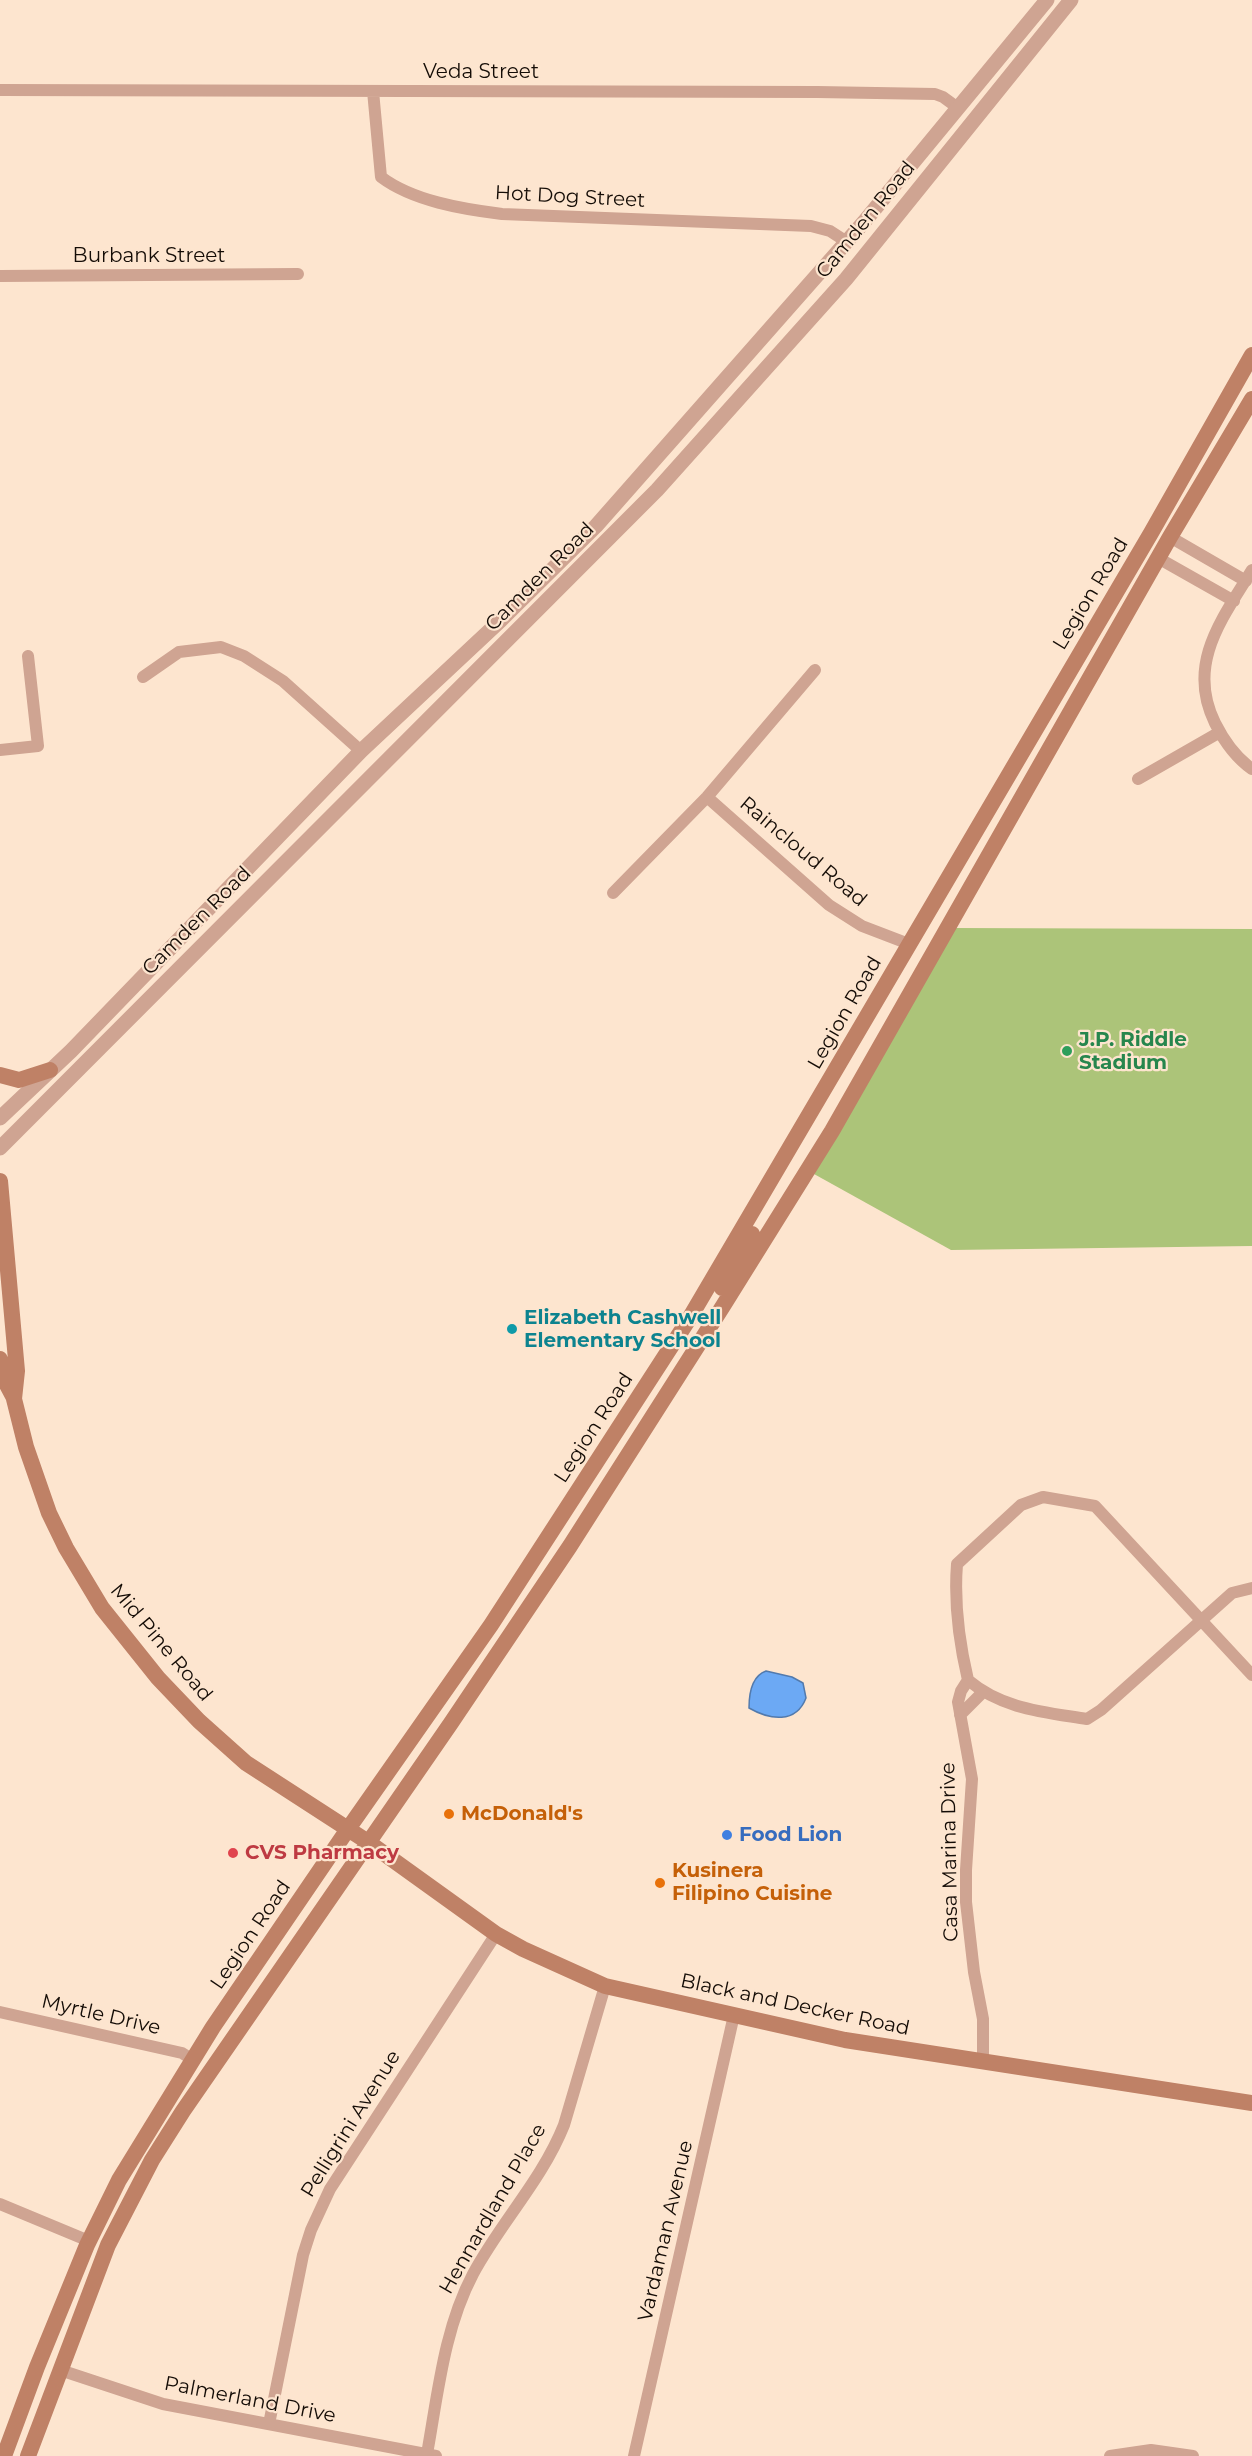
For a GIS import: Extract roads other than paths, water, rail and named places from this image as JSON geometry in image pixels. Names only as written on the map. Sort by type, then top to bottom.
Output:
[{"type":"main road","name":"Legion Road","points":[[4,2456],[76,2272],[119,2180],[193,2060],[348,1829],[491,1625],[697,1306],[1137,556],[1252,354]]},
{"type":"main road","name":"Legion Road","points":[[28,2456],[108,2245],[152,2160],[196,2091],[478,1683],[723,1306],[832,1131],[1170,537],[1252,399]]},
{"type":"main road","points":[[1158,558],[1154,551],[1155,543],[1200,459],[1199,448]]},
{"type":"main road","points":[[1059,731],[1061,714],[1140,566],[1137,556]]},
{"type":"main road","points":[[928,960],[921,953],[920,948],[990,823],[993,802]]},
{"type":"main road","points":[[0,1074],[19,1080],[50,1070]]},
{"type":"main road","points":[[723,1306],[716,1303],[716,1300],[792,1164],[803,1126]]},
{"type":"main road","name":"Mid Pine Road","points":[[0,1182],[17,1371],[15,1399]]},
{"type":"main road","points":[[627,1457],[634,1432],[704,1318],[705,1311],[697,1306]]},
{"type":"main road","name":"Mid Pine Road","points":[[0,1359],[5,1381],[15,1399],[26,1447],[50,1513],[84,1579],[127,1641],[185,1707],[224,1744],[272,1781],[368,1842]]},
{"type":"main road","points":[[559,1560],[556,1546],[590,1491],[592,1468]]},
{"type":"main road","points":[[478,1683],[494,1643],[546,1560],[546,1557],[539,1551]]},
{"type":"main road","name":"Black and Decker Road","points":[[368,1842],[496,1934],[532,1954],[605,1986],[845,2040],[1252,2103]]},
{"type":"main road","points":[[60,2370],[53,2361],[78,2286],[76,2272]]},
{"type":"main road","points":[[17,2456],[37,2397],[30,2386]]},
{"type":"street","name":"Camden Road","points":[[0,1118],[50,1070],[361,751],[501,620],[596,526],[847,242],[1047,0]]},
{"type":"street","name":"Camden Road","points":[[0,1148],[657,490],[846,279],[1071,0]]},
{"type":"street","name":"Veda Street","points":[[0,90],[925,94],[943,97],[958,108]]},
{"type":"street","name":"Hot Dog Street","points":[[373,91],[381,177],[397,189],[456,208],[502,214],[811,226],[830,231],[847,242]]},
{"type":"street","name":"Burbank Street","points":[[0,276],[298,274]]},
{"type":"street","points":[[1170,537],[1249,576],[1212,639],[1204,671],[1206,702],[1220,732],[1238,758],[1252,769]]},
{"type":"street","points":[[1158,558],[1234,601]]},
{"type":"street","points":[[143,677],[179,652],[221,647],[244,656],[283,681],[361,751]]},
{"type":"street","points":[[0,750],[38,746],[27,656]]},
{"type":"street","name":"Raincloud Road","points":[[613,893],[707,797],[815,670]]},
{"type":"street","points":[[1138,779],[1220,732]]},
{"type":"street","name":"Raincloud Road","points":[[707,797],[829,905],[862,926],[909,944]]},
{"type":"street","points":[[1252,1588],[1233,1593],[1201,1621],[1101,1710],[1087,1719],[1021,1708],[983,1692],[968,1680],[962,1655],[955,1590],[957,1564],[1021,1505],[1042,1497],[1095,1506],[1201,1621],[1252,1675]]},
{"type":"street","points":[[968,1680],[961,1691],[972,1704]]},
{"type":"street","name":"Casa Marina Drive","points":[[961,1691],[958,1702],[972,1779],[966,1902],[974,1972],[983,2019],[982,2061]]},
{"type":"street","points":[[960,1715],[983,1692]]},
{"type":"street","name":"Pelligrini Avenue","points":[[269,2424],[303,2255],[319,2211],[330,2189],[496,1934]]},
{"type":"street","name":"Hennardland Place","points":[[431,2455],[446,2348],[461,2299],[493,2239],[546,2164],[555,2146],[564,2126],[605,1986]]},
{"type":"street","name":"Myrtle Drive","points":[[0,2012],[182,2053],[193,2060]]},
{"type":"street","name":"Vardaman Avenue","points":[[634,2456],[734,2015]]},
{"type":"street","points":[[0,2204],[89,2241]]},
{"type":"street","name":"Palmerland Drive","points":[[60,2370],[163,2404],[431,2455]]},
{"type":"street","points":[[1110,2456],[1151,2450],[1193,2456]]},
{"type":"water","points":[[766,1671],[792,1677],[803,1683],[806,1698],[796,1712],[789,1716],[774,1717],[749,1708],[754,1681]]},
{"type":"place","name":"J.P. Riddle Stadium","points":[[1067,1051]]},
{"type":"place","name":"Elizabeth Cashwell Elementary School","points":[[512,1329]]},
{"type":"place","name":"McDonald's","points":[[449,1814]]},
{"type":"place","name":"Food Lion","points":[[727,1835]]},
{"type":"place","name":"CVS Pharmacy","points":[[233,1853]]},
{"type":"place","name":"Kusinera Filipino Cuisine","points":[[660,1883]]}]
